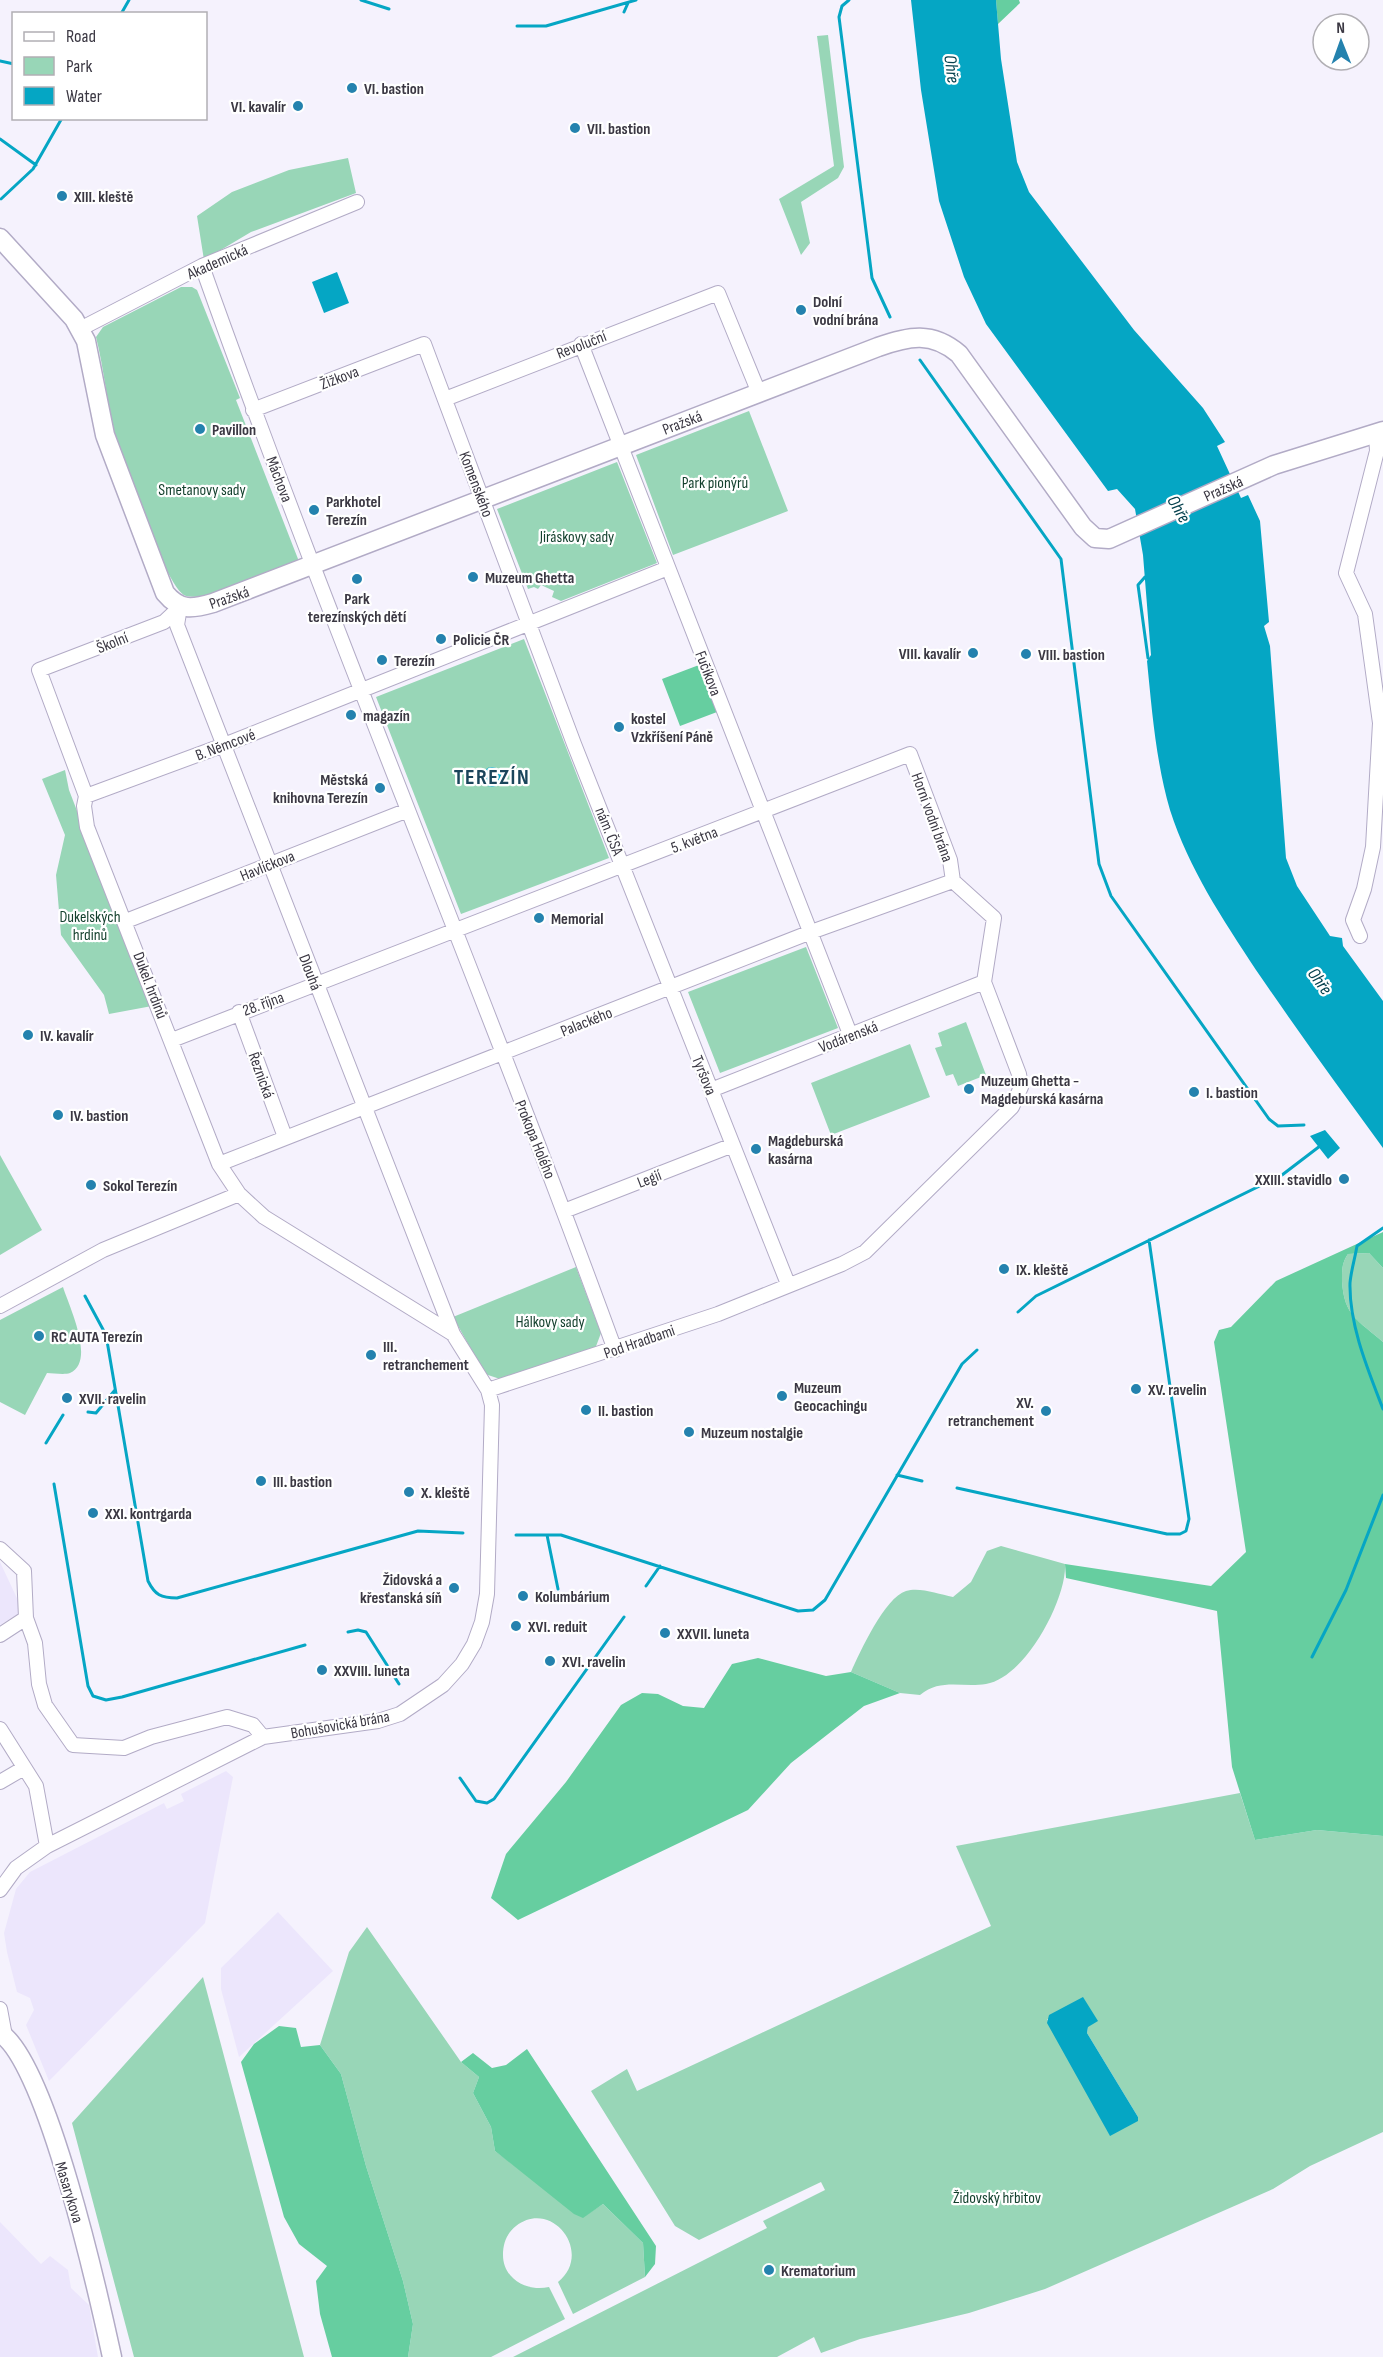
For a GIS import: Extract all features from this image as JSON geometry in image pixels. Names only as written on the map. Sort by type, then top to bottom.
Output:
[{"type":"main road","points":[[0,238],[81,329],[90,357],[101,417],[111,454],[165,593],[180,607]]},
{"type":"main road","name":"Pražská","points":[[180,607],[191,608],[213,603],[891,342],[922,336],[938,340],[959,354],[1083,527],[1095,538],[1109,539],[1246,477],[1379,432]]},
{"type":"main road","name":"Masarykova","points":[[2,2035],[20,2059],[44,2105],[81,2227],[112,2357]]},
{"type":"street","name":"Akademická","points":[[81,329],[202,266],[357,202]]},
{"type":"street","name":"Máchova","points":[[202,266],[253,410],[362,690]]},
{"type":"street","name":"Revoluční","points":[[445,399],[581,344],[718,293],[759,393]]},
{"type":"street","name":"Žižkova","points":[[253,410],[424,344]]},
{"type":"street","name":"Komenského","points":[[424,344],[530,624]]},
{"type":"street","name":"Fučíkova","points":[[581,344],[850,1034]]},
{"type":"street","points":[[1360,936],[1353,920],[1364,889],[1373,847],[1380,723],[1365,614],[1346,573],[1377,451],[1379,432]]},
{"type":"street","points":[[456,929],[362,690],[668,568]]},
{"type":"street","name":"Školní","points":[[39,670],[164,622],[180,607]]},
{"type":"street","name":"Dlouhá","points":[[180,607],[177,625],[453,1335]]},
{"type":"street","name":"nám. ČSA","points":[[456,929],[624,866],[574,744],[530,624]]},
{"type":"street","name":"Dukel. hrdinů","points":[[39,670],[86,796],[84,806],[87,827],[126,921],[219,1164],[239,1194],[264,1217],[453,1335]]},
{"type":"street","name":"B. Němcové","points":[[86,796],[224,745],[362,690]]},
{"type":"street","name":"Horní vodní brána","points":[[764,811],[910,754],[950,860],[953,881],[994,918],[984,982]]},
{"type":"street","name":"Havlíčkova","points":[[126,921],[408,810]]},
{"type":"street","name":"5. května","points":[[624,866],[764,811]]},
{"type":"street","name":"Tyršova","points":[[624,866],[788,1284]]},
{"type":"street","name":"Palackého","points":[[219,1164],[811,932],[953,881]]},
{"type":"street","name":"28. října","points":[[172,1040],[456,929]]},
{"type":"street","name":"Prokopa Holého","points":[[456,929],[615,1350]]},
{"type":"street","name":"Vodárenská","points":[[711,1090],[984,982]]},
{"type":"street","name":"Pod Hradbami","points":[[488,1390],[615,1350],[718,1314],[842,1264],[865,1252],[1012,1107],[1021,1087],[1019,1074],[984,982]]},
{"type":"street","name":"Řeznická","points":[[239,1012],[285,1137]]},
{"type":"street","name":"Legií","points":[[564,1211],[733,1145]]},
{"type":"street","points":[[0,1306],[103,1250],[239,1194]]},
{"type":"street","points":[[453,1335],[488,1390]]},
{"type":"street","name":"Bohušovická brána","points":[[0,1890],[16,1868],[47,1846],[263,1737],[378,1721],[400,1714],[423,1701],[443,1685],[462,1664],[474,1644],[482,1622],[489,1581],[492,1405],[488,1390]]},
{"type":"street","points":[[0,1549],[24,1571],[26,1618],[35,1643],[39,1684],[45,1705],[73,1745],[124,1748],[151,1737],[227,1717],[254,1725],[263,1737]]},
{"type":"street","points":[[0,1635],[26,1618]]},
{"type":"street","points":[[0,1729],[36,1786],[47,1846]]},
{"type":"street","points":[[0,1782],[24,1768]]},
{"type":"street","points":[[0,2009],[2,2035]]},
{"type":"shaded area","points":[[0,1562],[23,1611],[0,1625]]},
{"type":"shaded area","points":[[226,1771],[233,1777],[205,1923],[49,2081],[26,2025],[34,2010],[30,1998],[17,1992],[7,1952],[4,1933],[16,1889],[30,1872],[164,1803],[167,1809],[184,1801],[181,1794]]},
{"type":"shaded area","points":[[278,1912],[333,1971],[239,2057],[221,1989],[221,1968]]},
{"type":"shaded area","points":[[0,2222],[41,2264],[50,2256],[68,2270],[71,2288],[89,2305],[98,2357],[0,2357]]},
{"type":"green space","points":[[996,0],[1019,0],[1020,3],[998,24]]},
{"type":"green space","points":[[828,35],[844,167],[838,178],[801,202],[810,243],[801,255],[779,199],[834,166],[817,36]]},
{"type":"green space","points":[[348,158],[356,193],[251,232],[204,260],[197,216],[232,192],[289,170]]},
{"type":"green space","name":"Smetanovy sady","points":[[181,287],[192,287],[197,290],[240,398],[236,400],[300,564],[242,585],[196,597],[186,596],[178,589],[157,549],[135,495],[115,436],[96,337],[103,327]]},
{"type":"green space","name":"Park pionýrů","points":[[749,411],[788,511],[673,555],[636,455]]},
{"type":"green space","name":"Jiráskovy sady","points":[[617,462],[657,563],[561,601],[552,597],[554,591],[541,585],[538,589],[534,587],[528,589],[497,509]]},
{"type":"green space","points":[[524,639],[609,858],[461,914],[376,697]]},
{"type":"green space","points":[[699,665],[717,712],[680,726],[662,679]]},
{"type":"green space","name":"Dukelských hrdinů","points":[[65,770],[69,790],[152,1006],[109,1014],[104,995],[61,935],[56,875],[65,835],[42,779]]},
{"type":"green space","points":[[806,947],[838,1028],[720,1073],[688,992]]},
{"type":"green space","points":[[966,1022],[986,1075],[958,1086],[953,1074],[946,1076],[935,1048],[942,1046],[938,1033]]},
{"type":"green space","points":[[910,1044],[930,1097],[831,1135],[811,1083]]},
{"type":"green space","points":[[0,1155],[42,1230],[0,1255]]},
{"type":"green space","points":[[1383,1232],[1383,1268],[1369,1253],[1348,1254],[1343,1266],[1342,1281],[1343,1293],[1349,1310],[1383,1342],[1383,1836],[1317,1830],[1255,1840],[1232,1767],[1217,1611],[1066,1578],[1065,1564],[1211,1586],[1246,1552],[1214,1342],[1219,1330],[1231,1327],[1276,1281]]},
{"type":"green space","points":[[1369,1253],[1383,1268],[1383,1342],[1349,1310],[1343,1293],[1342,1270],[1348,1254]]},
{"type":"green space","name":"Hálkovy sady","points":[[576,1267],[601,1333],[595,1349],[500,1379],[485,1374],[453,1317]]},
{"type":"green space","name":"RC AUTA Terezín","points":[[63,1287],[75,1320],[81,1346],[81,1358],[77,1367],[70,1373],[47,1373],[25,1415],[0,1402],[0,1320]]},
{"type":"green space","points":[[1001,1546],[1065,1564],[1064,1579],[1051,1616],[1029,1653],[1015,1668],[1001,1679],[986,1684],[944,1685],[920,1695],[900,1693],[851,1672],[874,1626],[898,1595],[906,1591],[917,1590],[953,1597],[971,1582],[987,1551]]},
{"type":"green space","points":[[758,1658],[826,1676],[851,1672],[900,1693],[864,1706],[791,1763],[748,1810],[518,1920],[491,1898],[506,1854],[566,1782],[621,1705],[642,1693],[658,1694],[683,1706],[704,1708],[732,1664]]},
{"type":"green space","name":"Židovský hřbitov","points":[[1240,1793],[1255,1840],[1317,1830],[1383,1836],[1383,2132],[1310,2166],[1273,2189],[1045,2289],[969,2313],[860,2339],[821,2353],[814,2337],[777,2357],[513,2357],[767,2228],[763,2221],[825,2190],[821,2182],[699,2240],[675,2226],[591,2091],[627,2069],[637,2091],[991,1926],[956,1846]],"holes":[[[1047,2019],[1088,2027],[1087,2033],[1138,2117],[1110,2135]]]},
{"type":"green space","points":[[367,1927],[461,2062],[479,2077],[473,2093],[491,2127],[495,2151],[583,2217],[603,2204],[643,2243],[645,2277],[573,2314],[558,2282],[568,2270],[572,2257],[570,2244],[564,2233],[555,2224],[543,2219],[530,2219],[516,2226],[508,2235],[504,2246],[503,2255],[507,2271],[518,2282],[525,2285],[549,2287],[565,2319],[491,2357],[408,2357],[413,2324],[403,2281],[366,2166],[341,2074],[320,2045],[349,1952]]},
{"type":"green space","points":[[203,1977],[304,2357],[134,2357],[72,2123]]},
{"type":"green space","points":[[279,2026],[296,2028],[301,2047],[320,2045],[341,2074],[366,2166],[403,2281],[413,2324],[408,2357],[332,2357],[320,2314],[316,2281],[327,2266],[299,2244],[284,2217],[241,2062],[254,2044]]},
{"type":"green space","points":[[527,2049],[656,2246],[655,2264],[645,2277],[643,2243],[603,2204],[583,2218],[574,2214],[495,2151],[491,2127],[473,2093],[479,2077],[461,2062],[473,2053],[492,2068],[506,2065]]},
{"type":"water","name":"Ohře","points":[[911,0],[996,0],[1001,59],[1017,162],[1029,192],[1134,330],[1203,408],[1225,442],[1217,446],[1241,498],[1248,495],[1260,521],[1269,622],[1264,626],[1270,646],[1286,858],[1297,886],[1330,936],[1342,938],[1343,946],[1383,1001],[1383,1148],[1243,951],[1207,893],[1178,832],[1165,792],[1155,736],[1147,661],[1151,655],[1143,555],[1135,509],[1117,489],[1108,491],[986,324],[964,277],[939,201],[921,90]]},
{"type":"water","points":[[337,272],[349,303],[324,313],[312,282]]},
{"type":"water","points":[[492,767],[499,770],[502,777],[499,784],[492,787],[485,784],[482,777],[485,770]]},
{"type":"water","points":[[1325,1130],[1340,1148],[1328,1159],[1310,1136]]},
{"type":"water","points":[[1083,1997],[1098,2021],[1088,2027],[1087,2033],[1138,2117],[1138,2121],[1110,2136],[1047,2023],[1049,2015]]},
{"type":"waterway","points":[[122,12],[129,0]]},
{"type":"waterway","points":[[361,0],[389,9]]},
{"type":"waterway","points":[[517,26],[546,26],[636,0]]},
{"type":"waterway","points":[[849,0],[842,6],[839,17],[872,278],[890,317]]},
{"type":"waterway","points":[[624,12],[628,3]]},
{"type":"waterway","points":[[0,61],[12,64]]},
{"type":"waterway","points":[[1,199],[33,169],[61,120]]},
{"type":"waterway","points":[[0,139],[36,165]]},
{"type":"waterway","points":[[920,360],[1061,559],[1099,864],[1111,896],[1269,1119],[1278,1126],[1304,1125]]},
{"type":"waterway","points":[[1145,577],[1138,585],[1148,658]]},
{"type":"waterway","points":[[1018,1312],[1036,1296],[1282,1175],[1320,1146]]},
{"type":"waterway","points":[[1383,1228],[1357,1246],[1350,1283],[1356,1331],[1383,1409]]},
{"type":"waterway","points":[[957,1488],[1167,1534],[1180,1534],[1186,1531],[1189,1519],[1149,1240]]},
{"type":"waterway","points":[[85,1296],[106,1335],[148,1581],[159,1595],[177,1598],[418,1531],[463,1533]]},
{"type":"waterway","points":[[516,1535],[561,1535],[798,1611],[813,1610],[825,1600],[962,1364],[977,1350]]},
{"type":"waterway","points":[[88,1412],[96,1413],[115,1390]]},
{"type":"waterway","points":[[46,1443],[63,1415]]},
{"type":"waterway","points":[[897,1475],[922,1481]]},
{"type":"waterway","points":[[54,1484],[88,1686],[93,1696],[106,1700],[122,1697],[305,1645]]},
{"type":"waterway","points":[[1312,1657],[1346,1590],[1383,1495]]},
{"type":"waterway","points":[[547,1535],[558,1589]]},
{"type":"waterway","points":[[646,1586],[660,1566]]},
{"type":"waterway","points":[[460,1778],[476,1801],[487,1803],[494,1799],[624,1617]]},
{"type":"waterway","points":[[348,1632],[358,1630],[366,1632],[399,1684]]},
{"type":"place","name":"VI. bastion","points":[[352,88]]},
{"type":"place","name":"VI. kavalír","points":[[298,106]]},
{"type":"place","name":"VII. bastion","points":[[575,128]]},
{"type":"place","name":"XIII. kleště","points":[[62,196]]},
{"type":"place","name":"Dolní vodní brána","points":[[801,310]]},
{"type":"place","name":"Pavillon","points":[[200,429]]},
{"type":"place","name":"Parkhotel Terezín","points":[[314,510]]},
{"type":"place","name":"Muzeum Ghetta","points":[[473,577]]},
{"type":"place","name":"Park terezínských dětí","points":[[357,579]]},
{"type":"place","name":"Policie ČR","points":[[441,639]]},
{"type":"place","name":"VIII. kavalír","points":[[973,653]]},
{"type":"place","name":"VIII. bastion","points":[[1026,654]]},
{"type":"place","name":"Terezín","points":[[382,660]]},
{"type":"place","name":"magazín","points":[[351,715]]},
{"type":"place","name":"kostel Vzkříšení Páně","points":[[619,727]]},
{"type":"place","name":"Městská knihovna Terezín","points":[[380,788]]},
{"type":"place","name":"Memorial","points":[[539,918]]},
{"type":"place","name":"IV. kavalír","points":[[28,1035]]},
{"type":"place","name":"Muzeum Ghetta - Magdeburská kasárna","points":[[969,1089]]},
{"type":"place","name":"I. bastion","points":[[1194,1092]]},
{"type":"place","name":"IV. bastion","points":[[58,1115]]},
{"type":"place","name":"Magdeburská kasárna","points":[[756,1149]]},
{"type":"place","name":"XXIII. stavidlo","points":[[1344,1179]]},
{"type":"place","name":"Sokol Terezín","points":[[91,1185]]},
{"type":"place","name":"IX. kleště","points":[[1004,1269]]},
{"type":"place","name":"RC AUTA Terezín","points":[[39,1336]]},
{"type":"place","name":"III. retranchement","points":[[371,1355]]},
{"type":"place","name":"XV. ravelin","points":[[1136,1389]]},
{"type":"place","name":"Muzeum Geocachingu","points":[[782,1396]]},
{"type":"place","name":"XVII. ravelin","points":[[67,1398]]},
{"type":"place","name":"II. bastion","points":[[586,1410]]},
{"type":"place","name":"XV. retranchement","points":[[1046,1411]]},
{"type":"place","name":"Muzeum nostalgie","points":[[689,1432]]},
{"type":"place","name":"III. bastion","points":[[261,1481]]},
{"type":"place","name":"X. kleště","points":[[409,1492]]},
{"type":"place","name":"XXI. kontrgarda","points":[[93,1513]]},
{"type":"place","name":"Židovská a křesťanská síň","points":[[454,1588]]},
{"type":"place","name":"Kolumbárium","points":[[523,1596]]},
{"type":"place","name":"XVI. reduit","points":[[516,1626]]},
{"type":"place","name":"XXVII. luneta","points":[[665,1633]]},
{"type":"place","name":"XVI. ravelin","points":[[550,1661]]},
{"type":"place","name":"XXVIII. luneta","points":[[322,1670]]},
{"type":"place","name":"Krematorium","points":[[769,2270]]},
{"type":"district","name":"TEREZÍN","points":[[492,776]]}]
